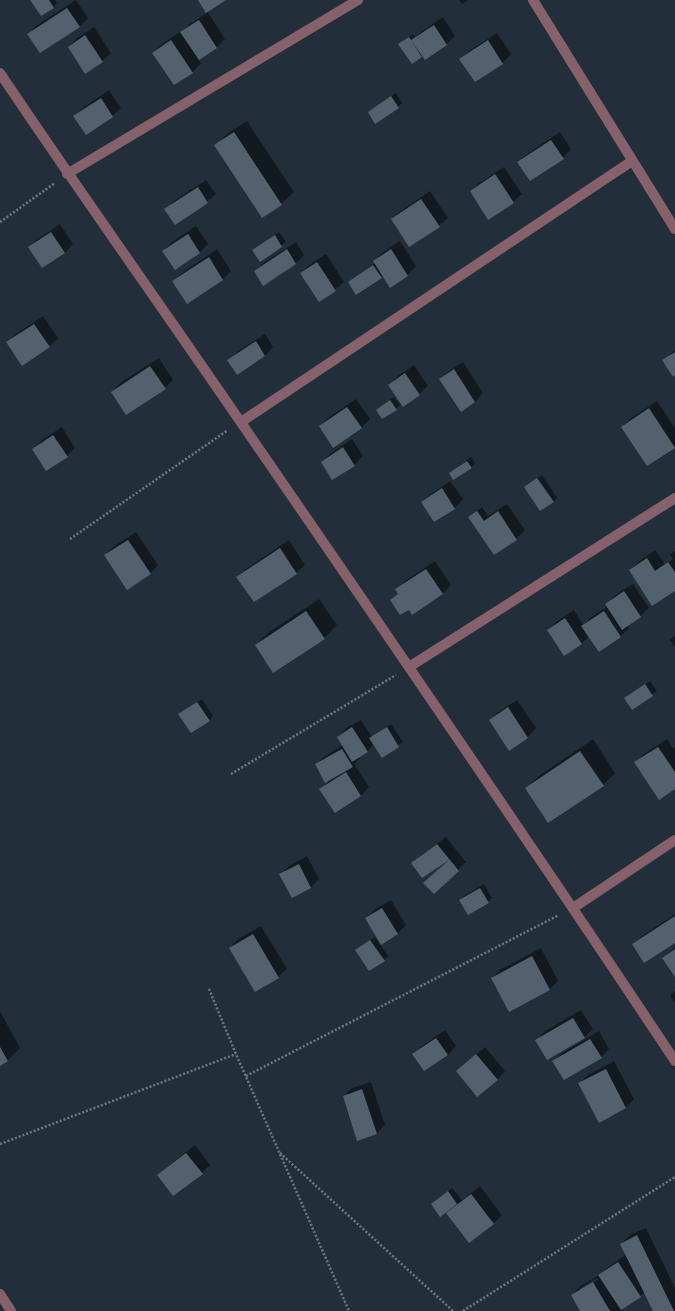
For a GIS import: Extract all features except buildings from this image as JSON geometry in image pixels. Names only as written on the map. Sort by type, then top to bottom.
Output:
[{"type":"street","points":[[67,174],[358,0]]},
{"type":"street","points":[[533,0],[675,229]]},
{"type":"street","points":[[0,73],[67,174],[241,422],[409,667],[675,1061]]},
{"type":"street","points":[[241,422],[632,161]]},
{"type":"street","points":[[409,667],[675,498]]},
{"type":"street","points":[[573,908],[675,840]]},
{"type":"street","points":[[0,1294],[11,1311]]},
{"type":"path","points":[[0,222],[67,174]]},
{"type":"path","points":[[70,539],[241,422]]},
{"type":"path","points":[[231,774],[409,667]]},
{"type":"path","points":[[246,1076],[573,908]]},
{"type":"path","points":[[209,989],[349,1311]]},
{"type":"path","points":[[0,1144],[236,1054]]},
{"type":"path","points":[[279,1152],[453,1311]]},
{"type":"path","points":[[463,1311],[675,1177]]}]
